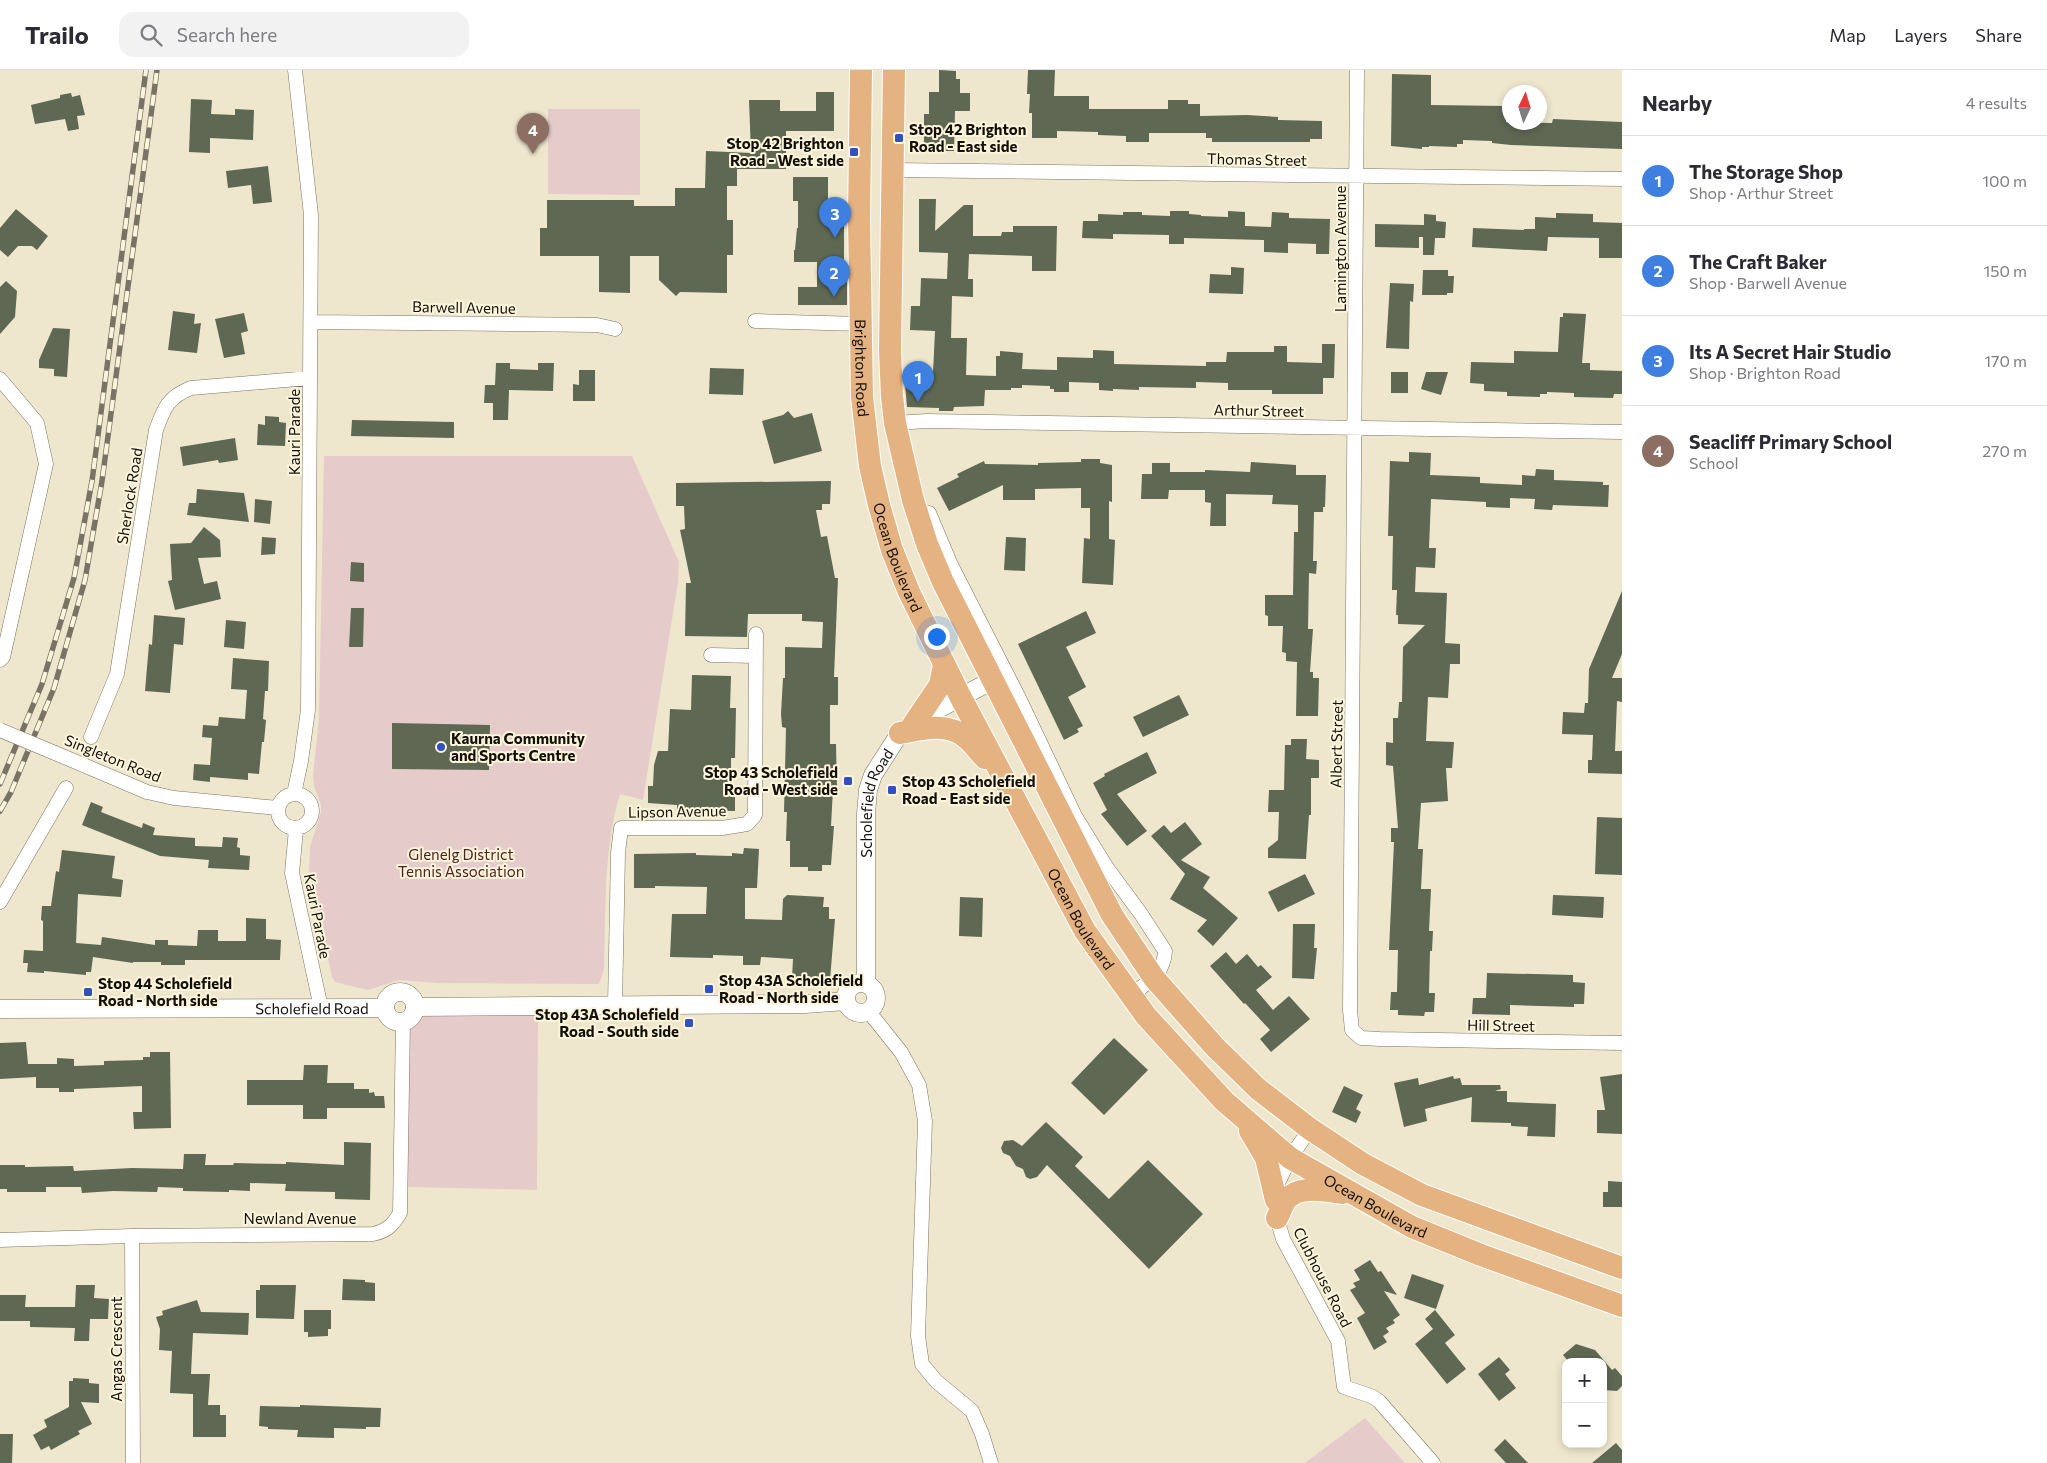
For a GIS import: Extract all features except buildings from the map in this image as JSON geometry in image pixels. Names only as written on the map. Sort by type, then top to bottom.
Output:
[{"type":"main road","name":"Brighton Road","points":[[861,70],[859,219],[864,426]]},
{"type":"main road","name":"Brighton Road","points":[[894,70],[890,351],[895,423]]},
{"type":"main road","name":"Ocean Boulevard","points":[[895,423],[910,491],[927,544],[944,582],[1112,915],[1154,978],[1214,1046],[1252,1083],[1310,1129],[1364,1164],[1422,1195],[1622,1268]]},
{"type":"main road","name":"Ocean Boulevard","points":[[864,426],[870,466],[892,550],[909,592],[960,696],[1085,930],[1146,1016],[1224,1101],[1290,1158],[1412,1227],[1455,1245],[1622,1306]]},
{"type":"main road","points":[[906,729],[940,685],[944,665]]},
{"type":"main road","points":[[906,729],[931,727],[948,730],[965,737],[1004,779]]},
{"type":"main road","points":[[1237,1112],[1266,1158],[1277,1209]]},
{"type":"main road","points":[[1277,1209],[1298,1192],[1312,1189],[1354,1194]]},
{"type":"street","name":"Kauri Parade","points":[[294,70],[312,215],[308,710],[294,794]]},
{"type":"street","name":"Lamington Avenue","points":[[1355,428],[1357,70]]},
{"type":"street","name":"Thomas Street","points":[[892,170],[1622,179]]},
{"type":"street","points":[[756,321],[861,324]]},
{"type":"street","name":"Barwell Avenue","points":[[311,322],[597,325],[615,329]]},
{"type":"street","name":"Sherlock Road","points":[[91,737],[117,674],[156,430],[163,410],[178,393],[191,388],[310,378]]},
{"type":"street","points":[[0,379],[37,423],[46,464],[4,657],[0,660]]},
{"type":"street","name":"Arthur Street","points":[[895,423],[927,421],[1622,432]]},
{"type":"street","name":"Albert Street","points":[[1355,428],[1350,1022],[1352,1030],[1361,1038],[1380,1039]]},
{"type":"street","points":[[929,513],[951,564],[1018,696],[1075,816],[1107,868],[1162,943],[1165,951],[1165,960],[1161,970],[1154,978],[1131,995]]},
{"type":"street","name":"Lipson Avenue","points":[[615,1005],[618,853],[621,828],[722,828],[747,824],[755,815],[756,634]]},
{"type":"street","points":[[711,655],[756,656]]},
{"type":"street","name":"Scholefield Road","points":[[866,983],[866,814],[868,790],[873,775],[906,729],[960,696],[992,680]]},
{"type":"street","name":"Singleton Road","points":[[0,730],[147,792],[174,798],[278,808]]},
{"type":"street","points":[[0,902],[66,788]]},
{"type":"street","points":[[294,794],[306,797],[312,809],[310,821],[305,826],[296,829],[290,828],[280,821],[278,808],[284,798],[294,794]]},
{"type":"street","name":"Kauri Parade","points":[[296,829],[292,873],[321,1008]]},
{"type":"street","points":[[866,983],[872,987],[877,998],[873,1008],[863,1014],[852,1011],[846,1001],[846,995],[853,985],[866,983]]},
{"type":"street","points":[[400,991],[410,995],[415,1007],[412,1016],[403,1022],[392,1020],[384,1008],[390,994],[400,991]]},
{"type":"street","points":[[415,1007],[805,1004],[846,1001]]},
{"type":"street","name":"Scholefield Road","points":[[0,1009],[384,1008]]},
{"type":"street","points":[[869,1012],[901,1052],[919,1084],[925,1121],[918,1336],[922,1364],[936,1380],[972,1411],[991,1463]]},
{"type":"street","name":"Newland Avenue","points":[[0,1240],[132,1236],[373,1234],[385,1232],[393,1225],[400,1213],[403,1022]]},
{"type":"street","name":"Hill Street","points":[[1380,1039],[1622,1043]]},
{"type":"street","points":[[1277,1209],[1277,1185],[1290,1158],[1310,1129]]},
{"type":"street","name":"Clubhouse Road","points":[[1277,1209],[1283,1239],[1338,1341],[1344,1387],[1371,1396],[1379,1402],[1433,1463]]},
{"type":"street","name":"Angas Crescent","points":[[132,1236],[133,1463]]},
{"type":"green space","points":[[548,109],[640,109],[640,195],[548,194]]},
{"type":"green space","name":"Glenelg District Tennis Association","points":[[324,456],[632,456],[679,562],[678,582],[643,800],[620,794],[615,816],[606,881],[604,970],[599,984],[437,983],[399,980],[368,990],[335,982],[332,977],[309,870],[310,847],[321,812],[313,775],[319,719]]},
{"type":"green space","points":[[419,1011],[538,1012],[537,1190],[408,1187],[408,1024],[416,1018]]},
{"type":"green space","points":[[1365,1418],[1405,1463],[1305,1463]]},
{"type":"railway","points":[[0,784],[42,684],[74,578],[92,481],[146,70]]},
{"type":"railway","points":[[0,811],[11,792],[54,688],[85,580],[102,481],[157,70]]},
{"type":"place","name":"Stop 42 Brighton Road - East side","points":[[899,138]]},
{"type":"place","name":"Stop 42 Brighton Road - West side","points":[[854,152]]},
{"type":"place","name":"Seacliff Primary School","points":[[533,154]]},
{"type":"place","name":"Its A Secret Hair Studio","points":[[835,238]]},
{"type":"place","name":"The Craft Baker","points":[[834,297]]},
{"type":"place","name":"The Storage Shop","points":[[918,402]]},
{"type":"place","name":"Kaurna Community and Sports Centre","points":[[441,747]]},
{"type":"place","name":"Stop 43 Scholefield Road - West side","points":[[848,781]]},
{"type":"place","name":"Stop 43 Scholefield Road - East side","points":[[892,790]]},
{"type":"place","name":"Stop 43A Scholefield Road - North side","points":[[709,989]]},
{"type":"place","name":"Stop 44 Scholefield Road - North side","points":[[88,992]]},
{"type":"place","name":"Stop 43A Scholefield Road - South side","points":[[689,1023]]}]
